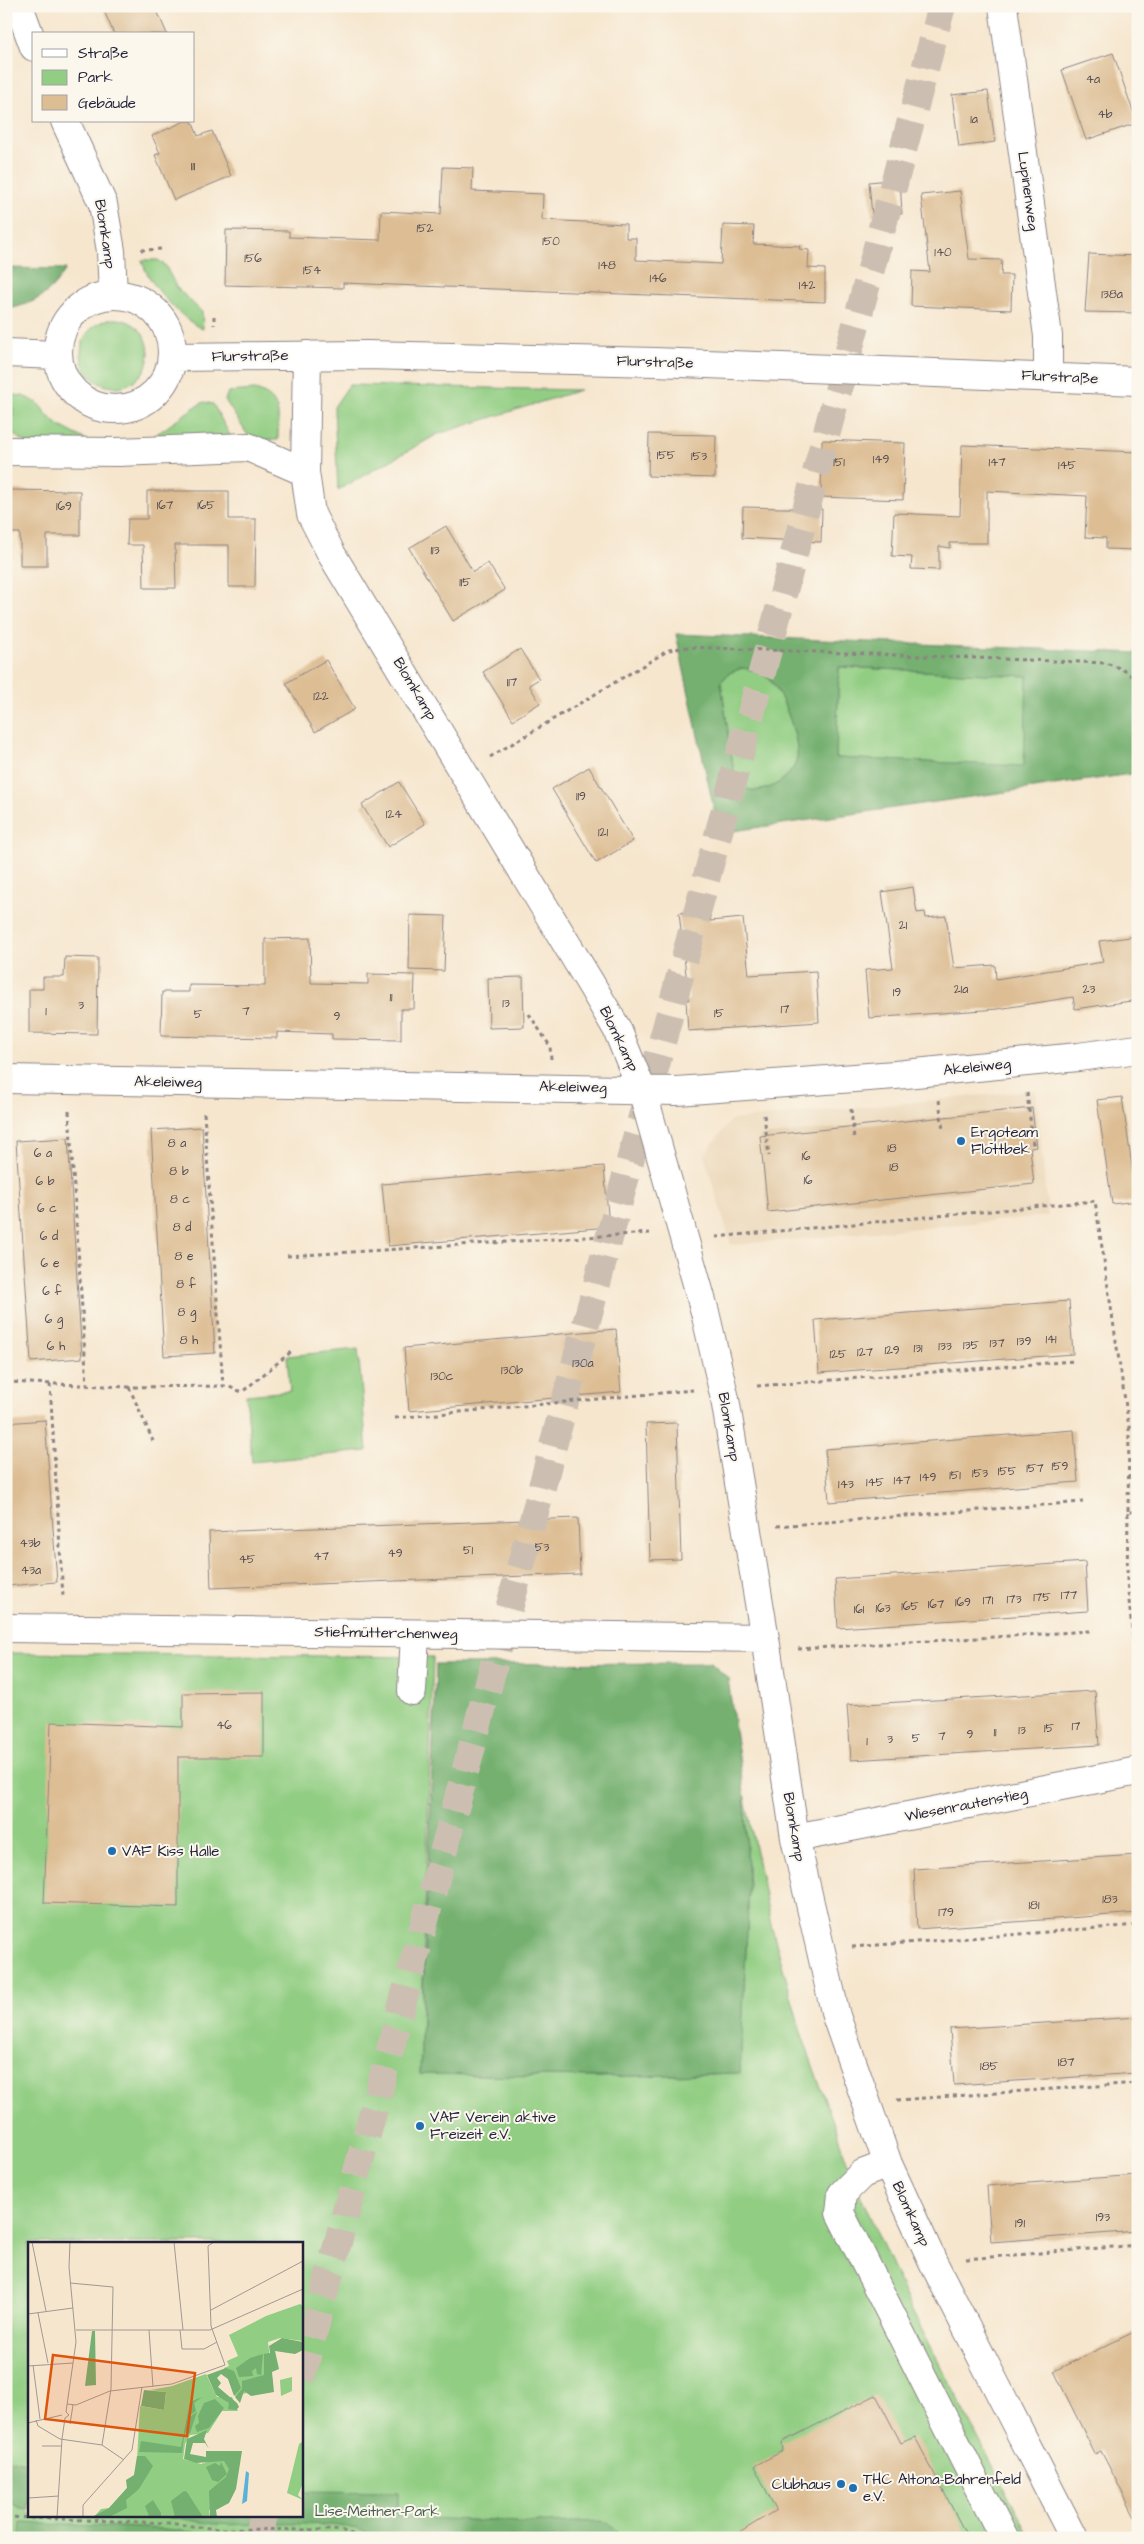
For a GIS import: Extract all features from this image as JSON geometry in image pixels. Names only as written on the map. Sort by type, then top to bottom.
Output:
[{"type":"street","points":[[19,6],[32,42]]},
{"type":"street","name":"Lupinenweg","points":[[1003,6],[1048,336],[1048,376]]},
{"type":"street","name":"Blomkamp","points":[[65,122],[103,204],[111,251],[113,294]]},
{"type":"street","points":[[113,294],[126,295],[152,307],[168,329],[172,357],[163,384],[153,394],[142,403],[114,409],[87,402],[75,393],[66,382],[60,369],[58,354],[62,329],[78,308],[88,301],[113,294]]},
{"type":"street","points":[[6,353],[58,354]]},
{"type":"street","name":"Flurstraße","points":[[172,357],[307,355],[655,362],[1138,381]]},
{"type":"street","name":"Blomkamp","points":[[307,355],[305,472],[311,514],[328,546],[592,986],[617,1030],[642,1090],[686,1240],[723,1387],[766,1644],[795,1838],[836,2016],[888,2164],[933,2262],[1074,2538]]},
{"type":"street","points":[[6,450],[118,452],[248,447],[305,472]]},
{"type":"street","name":"Akeleiweg","points":[[6,1079],[676,1091],[895,1076],[1138,1049]]},
{"type":"street","name":"Stiefmütterchenweg","points":[[6,1628],[415,1634],[766,1644]]},
{"type":"street","points":[[412,1691],[415,1634]]},
{"type":"street","name":"Wiesenrautenstieg","points":[[795,1838],[1138,1771]]},
{"type":"street","points":[[888,2164],[862,2174],[842,2194],[840,2213],[1004,2538]]},
{"type":"path","points":[[138,250],[163,249]]},
{"type":"path","points":[[214,316],[214,331]]},
{"type":"path","points":[[483,762],[669,650],[688,647],[1106,663],[1138,680]]},
{"type":"path","points":[[529,1014],[550,1046],[552,1068]]},
{"type":"path","points":[[67,1080],[87,1385]]},
{"type":"path","points":[[202,1083],[222,1386]]},
{"type":"path","points":[[1027,1091],[1034,1143],[1028,1143]]},
{"type":"path","points":[[938,1092],[943,1130]]},
{"type":"path","points":[[850,1100],[854,1139]]},
{"type":"path","points":[[764,1110],[769,1156]]},
{"type":"path","points":[[686,1240],[1095,1201],[1129,1427],[1127,1582],[1138,1686]]},
{"type":"path","points":[[286,1256],[650,1233]]},
{"type":"path","points":[[6,1382],[129,1387],[222,1386],[242,1392],[292,1351]]},
{"type":"path","points":[[757,1386],[1074,1361]]},
{"type":"path","points":[[50,1384],[64,1628]]},
{"type":"path","points":[[129,1387],[153,1441]]},
{"type":"path","points":[[395,1418],[723,1387]]},
{"type":"path","points":[[1129,1427],[1138,1430]]},
{"type":"path","points":[[747,1529],[1082,1502]]},
{"type":"path","points":[[1128,1513],[1138,1510]]},
{"type":"path","points":[[1131,1628],[1138,1627]]},
{"type":"path","points":[[766,1644],[1090,1631]]},
{"type":"path","points":[[820,1950],[1138,1925]]},
{"type":"path","points":[[865,2103],[1138,2083]]},
{"type":"path","points":[[933,2262],[1138,2245]]},
{"type":"path","points":[[6,2517],[167,2523],[217,2529],[331,2530],[344,2531],[363,2538]]},
{"type":"path","points":[[6,2534],[8,2538]]},
{"type":"shaded area","points":[[1036,1090],[1048,1216],[731,1245],[704,1155],[731,1120]]},
{"type":"green space","points":[[142,260],[158,260],[165,265],[177,288],[202,312],[203,329],[176,310],[158,290],[145,269]]},
{"type":"green space","points":[[6,268],[66,269],[54,286],[41,297],[6,310]]},
{"type":"green space","points":[[122,319],[134,325],[143,334],[149,346],[147,366],[139,377],[122,387],[108,387],[91,377],[83,366],[81,346],[91,329],[102,321]]},
{"type":"green space","points":[[349,385],[580,390],[438,434],[338,490],[334,407]]},
{"type":"green space","points":[[255,390],[264,393],[275,403],[278,416],[278,440],[251,440],[225,400],[228,392]]},
{"type":"green space","points":[[6,394],[23,396],[38,403],[48,416],[60,426],[86,440],[28,444],[12,434],[13,408],[6,408]]},
{"type":"green space","points":[[204,402],[213,404],[232,439],[156,440],[155,435]]},
{"type":"green space","points":[[676,634],[1138,653],[1138,773],[719,833]],"holes":[[[839,667],[1027,676],[1024,766],[836,758]],[[742,668],[761,673],[772,683],[783,703],[796,739],[797,758],[795,765],[785,778],[762,790],[742,787],[735,780],[721,682],[729,673]]]},
{"type":"green space","points":[[839,667],[1028,676],[1024,767],[836,758]]},
{"type":"green space","points":[[742,668],[761,673],[772,683],[783,703],[796,739],[797,758],[795,765],[785,778],[762,790],[742,787],[735,780],[721,682],[729,673]]},
{"type":"green space","points":[[358,1349],[367,1451],[252,1462],[246,1395],[290,1391],[287,1356]]},
{"type":"green space","name":"VAF Verein aktive Freizeit e.V.","points":[[6,1653],[433,1657],[420,2074],[599,2077],[740,2073],[749,1888],[744,1793],[771,1925],[802,2035],[852,2176],[913,2313],[1030,2538],[6,2538]]},
{"type":"green space","points":[[711,1663],[728,1679],[744,1793],[749,1888],[740,2073],[599,2077],[420,2074],[436,1664]]},
{"type":"green space","points":[[6,2459],[28,2462],[28,2509],[20,2508],[6,2500]]},
{"type":"green space","name":"Lise-Meitner-Park","points":[[302,2491],[398,2492],[398,2517],[546,2523],[606,2521],[623,2538],[376,2538],[364,2531],[346,2527],[300,2524],[231,2525],[160,2516],[302,2516]]},
{"type":"green space","points":[[21,2523],[165,2529],[215,2535],[317,2538],[20,2538]]},
{"type":"building","points":[[102,6],[155,6],[166,32],[113,32]]},
{"type":"building","points":[[1113,53],[1137,123],[1086,140],[1062,70]]},
{"type":"building","points":[[988,91],[995,142],[959,147],[952,95]]},
{"type":"building","points":[[183,122],[192,122],[198,136],[212,131],[231,176],[174,200],[155,155],[160,153],[152,136]]},
{"type":"building","points":[[443,167],[473,168],[472,191],[543,194],[542,220],[626,224],[626,238],[636,238],[636,260],[721,264],[723,225],[754,226],[753,244],[800,246],[799,249],[809,250],[808,268],[825,269],[825,302],[343,283],[343,288],[225,285],[226,230],[289,231],[289,237],[380,240],[381,211],[441,214]]},
{"type":"building","points":[[900,179],[902,214],[872,216],[869,182]]},
{"type":"building","points":[[960,191],[969,259],[1002,260],[1001,275],[1012,275],[1011,310],[911,306],[912,271],[930,272],[921,195]]},
{"type":"building","points":[[1089,254],[1138,256],[1138,313],[1085,312]]},
{"type":"building","points":[[649,434],[716,435],[715,478],[648,476]]},
{"type":"building","points":[[822,440],[905,443],[903,500],[821,497]]},
{"type":"building","points":[[962,445],[1138,452],[1138,550],[1106,549],[1106,538],[1085,537],[1087,496],[987,491],[987,543],[950,543],[950,548],[939,546],[939,570],[911,569],[912,557],[892,556],[894,513],[960,516]]},
{"type":"building","points":[[6,490],[80,491],[80,535],[47,535],[47,566],[20,566],[20,533],[6,533]]},
{"type":"building","points":[[147,491],[229,491],[229,519],[256,519],[255,587],[229,587],[229,545],[175,545],[176,588],[144,588],[143,545],[127,545],[128,519],[147,519]]},
{"type":"building","points":[[743,507],[822,509],[821,542],[742,538]]},
{"type":"building","points":[[446,526],[473,572],[488,563],[505,590],[453,621],[409,548]]},
{"type":"building","points":[[520,649],[539,679],[529,685],[540,703],[513,720],[483,672]]},
{"type":"building","points":[[326,660],[355,709],[315,732],[286,683]]},
{"type":"building","points":[[589,767],[633,841],[596,863],[552,789]]},
{"type":"building","points":[[399,782],[425,824],[388,847],[362,805]]},
{"type":"building","points":[[913,887],[917,913],[925,912],[926,918],[946,916],[954,968],[995,965],[996,979],[1103,962],[1099,941],[1138,936],[1138,1000],[1075,1009],[1073,997],[998,1009],[869,1018],[865,970],[893,968],[882,892]]},
{"type":"building","points":[[710,910],[710,921],[743,918],[749,975],[816,971],[819,1022],[688,1031],[686,1000],[689,1000],[679,913]]},
{"type":"building","points":[[410,915],[446,916],[444,971],[409,970]]},
{"type":"building","points":[[310,938],[311,983],[368,984],[368,974],[415,975],[414,1009],[401,1009],[401,1040],[332,1039],[332,1034],[277,1032],[277,1038],[161,1036],[162,992],[189,992],[189,985],[265,986],[265,939]]},
{"type":"building","points":[[65,957],[98,958],[97,1034],[29,1033],[29,989],[43,989],[43,977],[64,977]]},
{"type":"building","points":[[523,977],[524,1027],[489,1028],[488,978]]},
{"type":"building","points":[[1122,1097],[1137,1201],[1112,1204],[1097,1100]]},
{"type":"building","points":[[1032,1108],[1037,1147],[1030,1148],[1034,1184],[768,1212],[760,1136]]},
{"type":"building","points":[[202,1127],[215,1353],[164,1356],[151,1130]]},
{"type":"building","points":[[68,1138],[82,1358],[31,1362],[16,1141]]},
{"type":"building","points":[[604,1166],[609,1227],[388,1246],[382,1184]]},
{"type":"building","points":[[1069,1301],[1073,1354],[819,1373],[815,1320]]},
{"type":"building","points":[[616,1329],[621,1392],[409,1411],[404,1348]]},
{"type":"building","points":[[45,1420],[57,1582],[6,1586],[6,1423]]},
{"type":"building","points":[[677,1423],[681,1559],[650,1560],[646,1424]]},
{"type":"building","points":[[1074,1430],[1078,1482],[829,1502],[825,1449]]},
{"type":"building","points":[[578,1518],[580,1574],[211,1588],[209,1532]]},
{"type":"building","points":[[1085,1562],[1088,1611],[838,1628],[835,1579]]},
{"type":"building","points":[[1095,1691],[1099,1745],[851,1760],[847,1705]]},
{"type":"building","name":"VAF Kiss Halle","points":[[264,1692],[264,1757],[178,1757],[178,1907],[44,1903],[51,1722],[183,1727],[183,1693]]},
{"type":"building","points":[[1138,1855],[1138,1913],[917,1929],[914,1869]]},
{"type":"building","points":[[1138,2017],[1138,2073],[954,2085],[950,2029]]},
{"type":"building","points":[[1138,2175],[1138,2231],[991,2242],[987,2186]]},
{"type":"building","points":[[1138,2330],[1138,2523],[1101,2451],[1095,2454],[1054,2371]]},
{"type":"building","name":"THC Altona-Bahrenfeld e.V.","points":[[876,2395],[901,2443],[915,2437],[968,2538],[731,2538],[776,2510],[754,2466],[783,2451],[782,2442]]},
{"type":"tunnel","points":[[302,2375],[942,6]]},
{"type":"tunnel","points":[[258,2538],[264,2516]]},
{"type":"place","name":"Ergoteam Flottbek","points":[[961,1141]]},
{"type":"place","name":"VAF Kiss Halle","points":[[112,1851]]},
{"type":"place","name":"VAF Verein aktive Freizeit e.V.","points":[[420,2126]]},
{"type":"place","name":"Clubhaus","points":[[841,2484]]},
{"type":"place","name":"THC Altona-Bahrenfeld e.V.","points":[[853,2488]]}]
